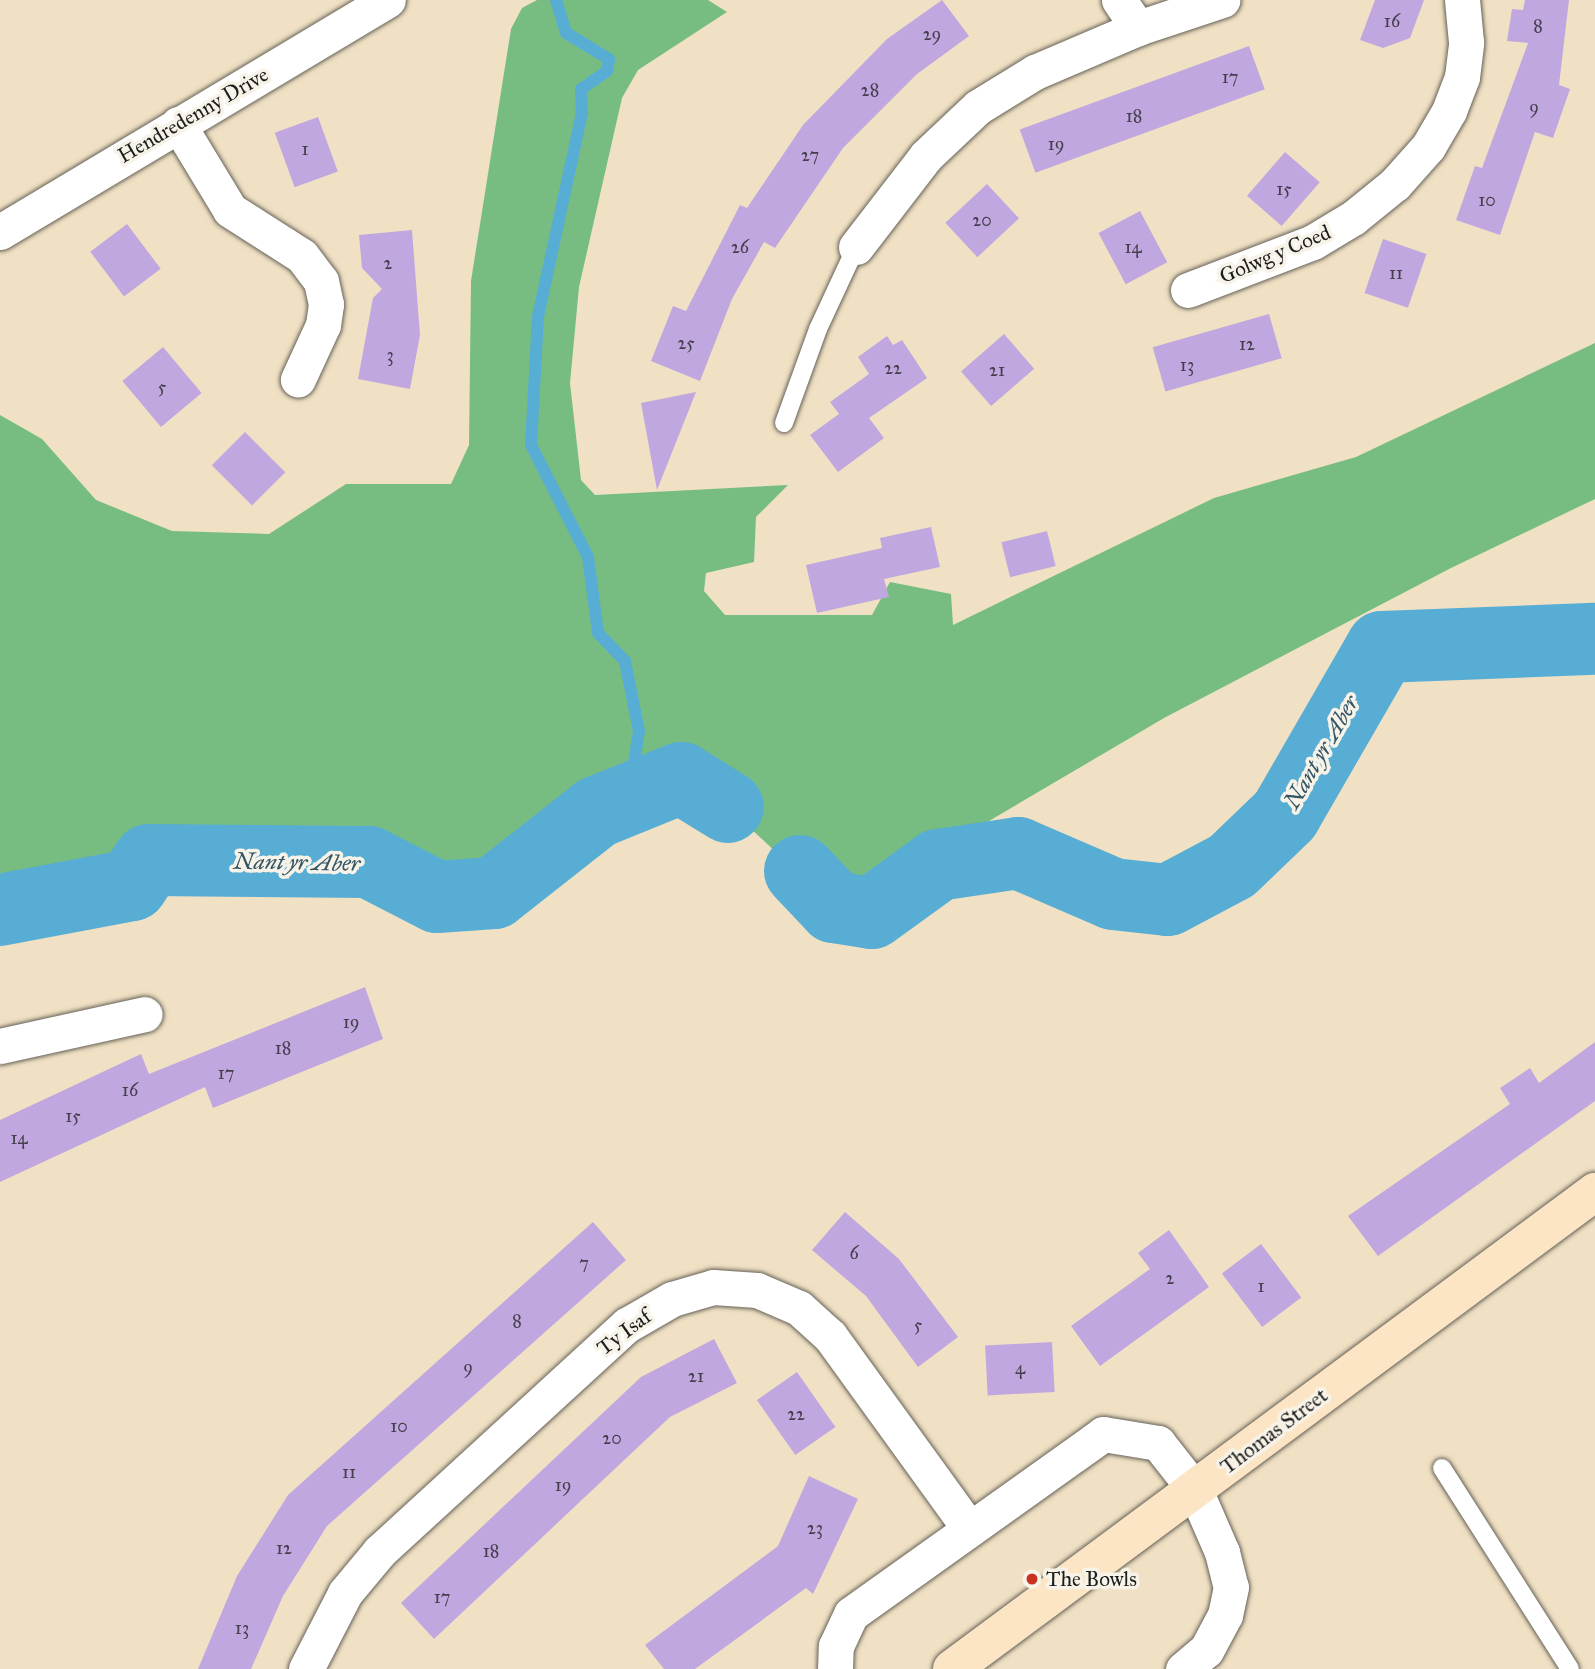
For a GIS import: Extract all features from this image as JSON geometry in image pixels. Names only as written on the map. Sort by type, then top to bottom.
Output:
[{"type":"main road","name":"Thomas Street","points":[[952,1669],[1595,1192]]},
{"type":"street","name":"Hendredenny Drive","points":[[0,232],[388,0]]},
{"type":"street","points":[[856,247],[926,156],[978,107],[1128,14],[1222,0]]},
{"type":"street","name":"Golwg y Coed","points":[[1188,290],[1313,242],[1353,218],[1395,184],[1428,147],[1450,111],[1462,77],[1466,42],[1462,0]]},
{"type":"street","points":[[177,124],[230,210],[302,256],[321,281],[326,304],[323,325],[298,379]]},
{"type":"street","points":[[0,1046],[145,1014]]},
{"type":"street","name":"Ty Isaf","points":[[306,1669],[345,1593],[380,1551],[627,1325],[672,1299],[713,1287],[767,1295],[799,1308],[831,1336],[969,1528]]},
{"type":"street","points":[[835,1669],[836,1646],[851,1614],[1103,1434],[1158,1443],[1195,1490],[1222,1552],[1231,1587],[1225,1615],[1206,1650],[1182,1669]]},
{"type":"lane","points":[[784,422],[818,329],[856,247]]},
{"type":"lane","points":[[1442,1468],[1570,1669]]},
{"type":"green space","points":[[537,0],[708,0],[727,12],[638,70],[622,98],[579,287],[570,383],[581,480],[595,495],[788,485],[756,517],[754,562],[706,573],[704,591],[725,615],[872,615],[890,582],[951,594],[953,625],[1214,498],[1356,457],[1595,343],[1595,499],[1451,568],[1164,718],[972,831],[938,865],[872,913],[834,907],[728,807],[681,778],[597,812],[494,893],[437,897],[369,862],[149,860],[132,885],[0,910],[0,415],[42,439],[96,500],[172,531],[269,534],[346,484],[451,484],[469,445],[471,281],[511,29],[522,8]]},
{"type":"building","points":[[942,0],[969,36],[917,74],[843,148],[775,248],[764,242],[732,299],[700,381],[651,361],[673,306],[686,311],[740,205],[747,208],[803,125],[887,39]]},
{"type":"building","points":[[1375,0],[1424,0],[1410,38],[1383,48],[1360,40]]},
{"type":"building","points":[[1525,0],[1569,0],[1559,85],[1570,89],[1553,138],[1535,132],[1500,235],[1456,220],[1475,166],[1482,168],[1528,43],[1507,41],[1512,9],[1523,10]]},
{"type":"building","points":[[1249,46],[1265,89],[1035,173],[1020,129]]},
{"type":"building","points":[[318,117],[338,172],[295,187],[275,133]]},
{"type":"building","points":[[1285,152],[1320,182],[1282,226],[1247,196]]},
{"type":"building","points":[[987,184],[1019,218],[977,257],[945,223]]},
{"type":"building","points":[[1140,211],[1167,262],[1126,284],[1099,233]]},
{"type":"building","points":[[127,224],[161,269],[124,296],[90,252]]},
{"type":"building","points":[[412,230],[420,335],[410,389],[358,379],[373,298],[382,289],[362,268],[359,235]]},
{"type":"building","points":[[1383,239],[1426,254],[1408,308],[1364,293]]},
{"type":"building","points":[[1269,314],[1282,358],[1165,392],[1153,347]]},
{"type":"building","points":[[1004,334],[1034,369],[991,406],[961,371]]},
{"type":"building","points":[[887,336],[893,345],[902,340],[927,378],[869,418],[884,438],[838,472],[810,435],[839,414],[830,402],[869,374],[858,357]]},
{"type":"building","points":[[163,347],[202,393],[161,427],[122,381]]},
{"type":"building","points":[[696,392],[657,490],[641,403]]},
{"type":"building","points":[[245,432],[285,472],[252,506],[212,465]]},
{"type":"building","points":[[931,527],[940,567],[884,579],[889,597],[817,613],[806,565],[882,548],[880,538]]},
{"type":"building","points":[[1047,531],[1056,566],[1010,577],[1001,542]]},
{"type":"building","points":[[365,987],[383,1039],[213,1108],[205,1087],[0,1182],[0,1120],[141,1054],[149,1074]]},
{"type":"building","points":[[1595,1042],[1595,1101],[1378,1256],[1348,1216],[1510,1104],[1500,1088],[1530,1068],[1539,1083]]},
{"type":"building","points":[[845,1212],[899,1259],[958,1337],[918,1367],[866,1296],[812,1250]]},
{"type":"building","points":[[593,1222],[626,1260],[327,1526],[283,1596],[251,1669],[198,1669],[237,1576],[288,1495]]},
{"type":"building","points":[[1169,1230],[1209,1287],[1100,1366],[1071,1326],[1150,1269],[1138,1253]]},
{"type":"building","points":[[1261,1244],[1301,1298],[1262,1327],[1222,1273]]},
{"type":"building","points":[[714,1339],[737,1383],[670,1417],[434,1639],[401,1603],[641,1377]]},
{"type":"building","points":[[1052,1342],[1055,1392],[988,1395],[985,1346]]},
{"type":"building","points":[[797,1372],[835,1427],[795,1455],[757,1400]]},
{"type":"building","points":[[809,1476],[858,1499],[813,1594],[806,1588],[695,1669],[664,1669],[645,1645],[778,1546]]},
{"type":"waterway","points":[[556,0],[566,33],[609,59],[607,71],[581,89],[582,113],[538,316],[531,445],[588,557],[598,633],[625,661],[639,731],[628,800]]},
{"type":"waterway","name":"Nant yr Aber","points":[[800,871],[834,907],[872,913],[938,865],[1018,853],[1113,894],[1168,900],[1232,866],[1285,815],[1382,647],[1595,639]]},
{"type":"waterway","name":"Nant yr Aber","points":[[0,910],[132,885],[149,860],[369,862],[437,897],[494,893],[597,812],[681,778],[728,807]]},
{"type":"place","name":"The Bowls","points":[[1032,1579]]}]
